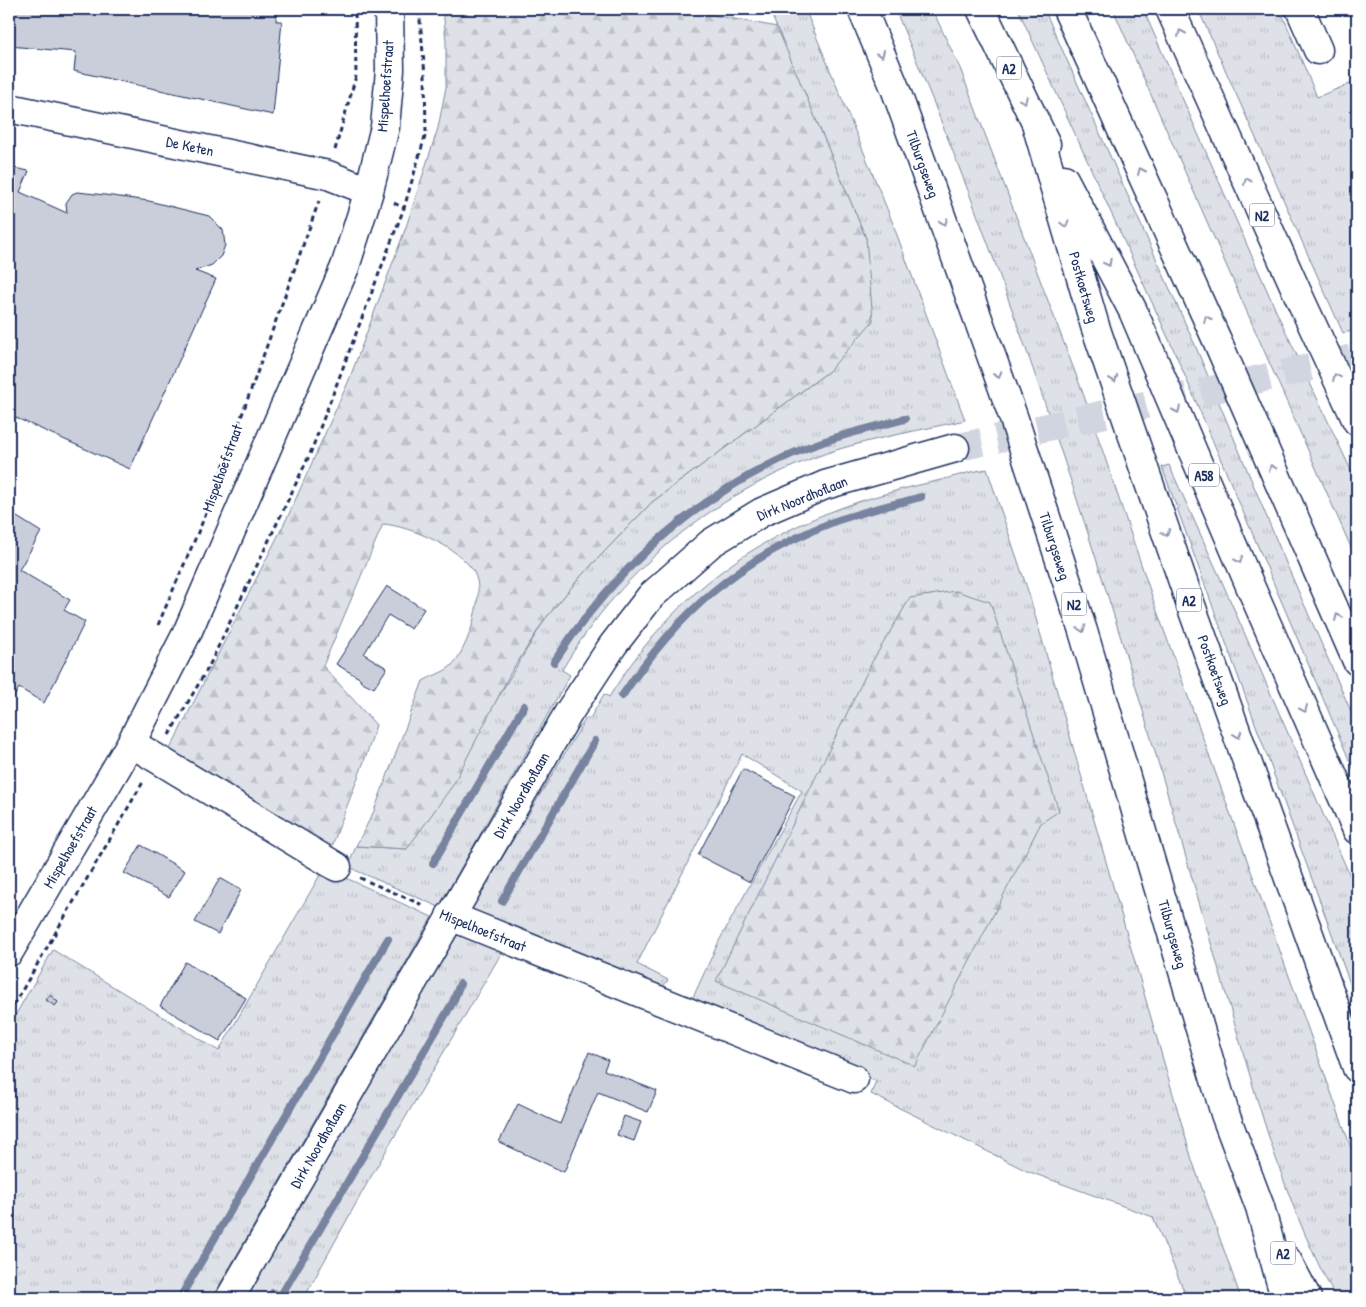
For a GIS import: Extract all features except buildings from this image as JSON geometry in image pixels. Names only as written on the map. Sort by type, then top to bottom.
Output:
[{"type":"main road","name":"Mispelhoefstraat","points":[[9,952],[131,743],[186,633],[345,267],[369,190],[385,127],[390,70],[389,9]]},
{"type":"main road","name":"Tilburgseweg","points":[[862,9],[895,88],[1014,418],[1139,816],[1225,1114],[1260,1207]]},
{"type":"main road","name":"A2","points":[[981,9],[1037,127]]},
{"type":"main road","points":[[1067,9],[1216,338],[1357,661]]},
{"type":"main road","name":"N2","points":[[1170,9],[1357,421]]},
{"type":"main road","points":[[1300,9],[1318,50]]},
{"type":"main road","name":"De Keten","points":[[9,108],[328,175],[369,190]]},
{"type":"main road","name":"A58","points":[[1037,127],[1133,311],[1357,830]]},
{"type":"main road","name":"Postkoetsweg","points":[[1037,127],[1095,326],[1193,611],[1357,1068]]},
{"type":"main road","name":"Dirk Noordhoflaan","points":[[230,1298],[573,705],[613,645],[651,596],[711,543],[762,512],[826,485],[955,448]]},
{"type":"main road","points":[[131,743],[337,867]]},
{"type":"main road","name":"Mispelhoefstraat","points":[[450,916],[854,1079]]},
{"type":"main road","name":"N2","points":[[1260,1207],[1285,1298]]},
{"type":"main road","name":"A2","points":[[1260,1207],[1307,1298]]},
{"type":"path","name":"Mispelhoefstraat","points":[[158,626],[208,509],[328,175],[356,76],[355,9]]},
{"type":"path","name":"Mispelhoefstraat","points":[[337,867],[450,916]]},
{"type":"green space","points":[[443,9],[681,9],[777,27],[866,238],[873,321],[829,371],[652,502],[581,576],[545,619],[510,674],[453,785],[407,849],[356,846],[374,811],[423,681],[450,667],[458,658],[464,646],[473,623],[478,600],[478,588],[476,577],[471,567],[450,549],[408,529],[383,524],[323,666],[376,725],[329,856],[169,751],[289,514],[349,380],[406,227],[438,128],[446,87],[446,41]]},
{"type":"green space","points":[[769,9],[805,9],[890,216],[965,420],[852,445],[794,466],[754,485],[715,508],[645,564],[587,632],[562,670],[570,675],[439,907],[348,867],[356,846],[407,849],[545,619],[581,576],[652,502],[829,371],[866,238]]},
{"type":"green space","points":[[895,9],[932,9],[960,68],[1084,396],[1157,611],[1357,1164],[1357,1298],[1336,1298],[1305,1235],[1280,1170],[1248,1069],[1134,681],[1073,487],[971,198]]},
{"type":"green space","points":[[1018,9],[1044,9],[1195,345],[1286,563],[1357,725],[1357,778],[1176,355]]},
{"type":"green space","points":[[1113,9],[1143,9],[1277,313],[1357,483],[1357,561]]},
{"type":"green space","points":[[1198,9],[1280,9],[1317,97],[1357,81],[1357,330],[1343,333]]},
{"type":"green space","points":[[1169,465],[1357,892],[1357,1003],[1162,467]]},
{"type":"green space","points":[[987,469],[1028,591],[1192,1160],[1241,1298],[1187,1298],[1153,1217],[1027,1171],[871,1094],[876,1081],[688,1008],[719,941],[802,791],[742,754],[637,964],[668,980],[657,995],[471,910],[586,718],[591,717],[604,694],[609,697],[639,653],[672,616],[707,583],[745,555],[786,532],[830,512],[877,496]]},
{"type":"green space","points":[[956,591],[990,602],[1059,811],[1041,823],[915,1066],[716,981],[872,662],[910,598]]},
{"type":"green space","points":[[324,868],[432,917],[212,1298],[9,1298],[9,1026],[53,950],[219,1051]]},
{"type":"green space","points":[[470,933],[505,947],[365,1187],[304,1298],[246,1298],[456,936]]},
{"type":"waterway","points":[[554,662],[576,630],[625,572],[652,545],[712,499],[744,478],[794,453],[840,436],[905,419]]},
{"type":"waterway","points":[[622,696],[643,666],[688,614],[739,571],[799,536],[833,522],[921,497]]},
{"type":"waterway","points":[[433,863],[524,706]]},
{"type":"waterway","points":[[502,901],[595,741]]},
{"type":"waterway","points":[[180,1298],[388,939]]},
{"type":"waterway","points":[[273,1293],[280,1297],[453,1002],[460,984]]},
{"type":"tunnel","points":[[955,448],[1357,357]]}]
